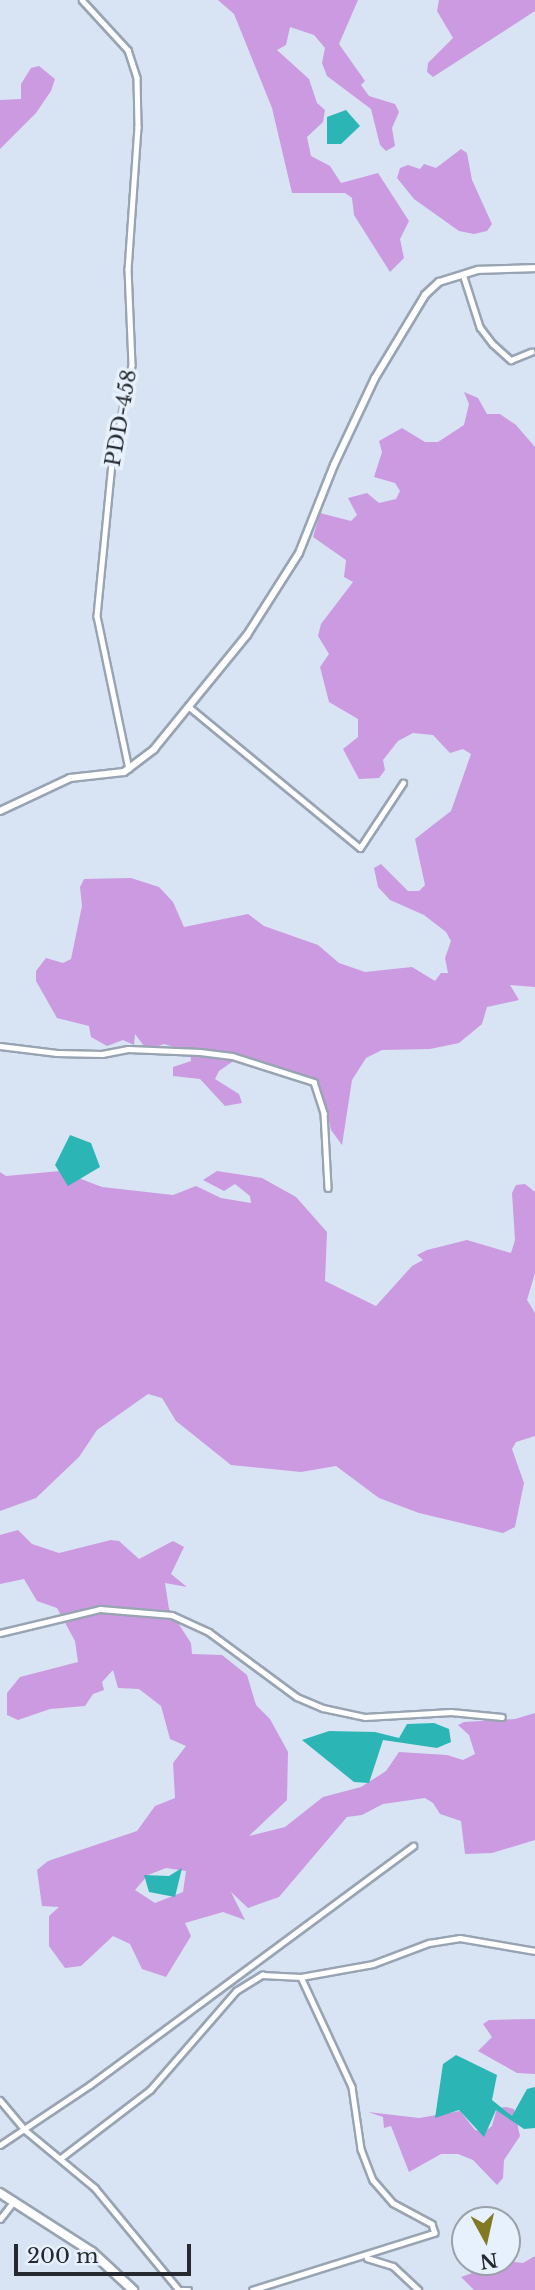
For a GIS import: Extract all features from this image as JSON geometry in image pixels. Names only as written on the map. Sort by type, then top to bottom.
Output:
[{"type":"highway","points":[[0,2193],[15,2200],[92,2252],[133,2290]]},
{"type":"street","name":"PDD-458","points":[[82,0],[128,50],[137,78],[138,127],[128,269],[132,365],[112,463],[97,616],[129,769]]},
{"type":"street","points":[[0,811],[70,778],[129,769],[154,749],[247,635],[299,554],[334,465],[375,378],[425,295],[439,282],[463,274],[535,268]]},
{"type":"street","points":[[463,274],[480,327],[493,344],[511,360],[531,352]]},
{"type":"street","points":[[188,706],[360,848],[403,783]]},
{"type":"street","points":[[0,1046],[86,1054],[128,1049],[191,1051],[232,1056],[314,1082],[324,1113],[328,1188]]},
{"type":"street","points":[[0,1633],[100,1609],[172,1615],[209,1632],[297,1697],[323,1708],[365,1717],[451,1712],[502,1717]]},
{"type":"street","points":[[0,2145],[25,2130],[414,1846]]},
{"type":"street","points":[[61,2158],[150,2090],[236,1991],[262,1975],[301,1977],[373,1964],[451,1939],[535,1951]]},
{"type":"street","points":[[253,2290],[432,2237],[435,2230],[393,2203],[373,2180],[361,2149],[352,2087],[301,1977]]},
{"type":"street","points":[[0,2100],[25,2130],[61,2158],[128,2224],[181,2290],[189,2290]]},
{"type":"street","points":[[0,2219],[15,2200]]},
{"type":"street","points":[[366,2258],[393,2266],[419,2290]]},
{"type":"shaded area","points":[[218,0],[358,0],[339,44],[365,81],[361,85],[369,96],[395,104],[399,112],[392,128],[395,146],[386,151],[380,145],[371,109],[327,76],[322,63],[325,48],[314,35],[290,27],[286,45],[277,50],[309,79],[317,103],[325,110],[323,122],[307,137],[311,156],[330,166],[341,183],[378,173],[409,221],[400,239],[404,258],[390,272],[354,215],[352,198],[345,193],[292,193],[272,108],[234,14]]},
{"type":"shaded area","points":[[439,0],[535,0],[535,11],[433,77],[427,72],[428,63],[453,38],[437,11]]},
{"type":"shaded area","points":[[39,66],[55,79],[51,91],[36,113],[0,149],[0,100],[21,99],[21,84],[31,68]]},
{"type":"shaded area","points":[[346,110],[360,126],[341,144],[327,144],[327,117]]},
{"type":"shaded area","points":[[461,149],[467,153],[472,180],[492,224],[487,231],[474,234],[459,231],[414,199],[397,178],[400,168],[408,165],[420,169],[424,164],[436,168]]},
{"type":"shaded area","points":[[464,392],[478,398],[487,414],[500,414],[516,425],[535,447],[535,987],[510,985],[519,1000],[487,1007],[482,1024],[459,1043],[430,1049],[382,1050],[366,1058],[352,1080],[342,1145],[331,1130],[326,1108],[312,1082],[292,1071],[274,1072],[239,1057],[219,1071],[215,1079],[239,1094],[242,1103],[225,1106],[200,1079],[173,1076],[173,1067],[191,1061],[190,1052],[164,1044],[147,1050],[135,1034],[134,1045],[123,1040],[107,1046],[91,1037],[89,1026],[57,1018],[36,981],[36,971],[46,958],[63,963],[71,959],[82,906],[80,887],[84,879],[131,878],[159,887],[173,902],[184,927],[248,914],[264,926],[318,945],[339,963],[365,972],[412,967],[435,981],[441,973],[448,973],[445,958],[451,941],[446,932],[424,915],[390,900],[378,887],[374,868],[381,864],[408,891],[419,891],[425,885],[415,839],[451,811],[471,754],[463,749],[450,753],[433,735],[413,733],[398,741],[383,760],[385,770],[379,778],[359,779],[343,749],[358,737],[358,719],[329,702],[320,667],[329,654],[318,636],[321,624],[353,582],[344,577],[346,560],[313,537],[320,513],[351,521],[357,515],[348,498],[367,493],[379,503],[396,499],[400,491],[395,483],[374,477],[382,452],[379,441],[402,428],[425,442],[438,442],[464,425],[469,404]]},
{"type":"shaded area","points":[[70,1135],[91,1143],[100,1167],[68,1186],[55,1165]]},
{"type":"shaded area","points":[[60,1171],[102,1187],[173,1195],[196,1186],[221,1198],[251,1203],[250,1196],[235,1184],[224,1191],[203,1180],[217,1171],[262,1178],[296,1197],[327,1232],[325,1281],[376,1306],[412,1266],[423,1260],[417,1255],[427,1250],[467,1240],[511,1253],[515,1240],[512,1193],[516,1185],[525,1184],[535,1192],[535,1273],[527,1300],[535,1313],[535,1436],[516,1442],[512,1449],[524,1483],[515,1527],[503,1533],[419,1513],[379,1498],[336,1466],[301,1472],[231,1465],[176,1421],[162,1398],[148,1394],[97,1430],[79,1457],[36,1498],[0,1511],[0,1172],[6,1176]]},
{"type":"shaded area","points":[[18,1530],[32,1544],[59,1553],[111,1540],[119,1541],[139,1559],[173,1541],[184,1547],[171,1574],[187,1587],[165,1583],[169,1609],[191,1643],[192,1654],[222,1655],[247,1675],[256,1705],[270,1719],[288,1752],[287,1800],[249,1836],[285,1827],[323,1797],[361,1787],[386,1771],[399,1752],[447,1755],[463,1760],[475,1754],[469,1735],[458,1725],[464,1722],[515,1719],[535,1713],[535,1840],[492,1853],[465,1854],[461,1821],[440,1814],[433,1803],[425,1798],[383,1804],[362,1815],[347,1817],[279,1897],[248,1908],[231,1892],[245,1920],[223,1912],[185,1923],[191,1936],[166,1977],[142,1969],[130,1944],[113,1936],[81,1966],[65,1968],[49,1946],[49,1916],[59,1907],[42,1906],[37,1870],[48,1861],[137,1831],[155,1806],[175,1798],[173,1763],[186,1746],[170,1739],[161,1706],[139,1689],[118,1688],[113,1670],[102,1682],[104,1690],[93,1694],[85,1706],[50,1709],[18,1720],[7,1715],[7,1693],[20,1677],[78,1662],[75,1641],[57,1608],[37,1601],[24,1579],[0,1584],[0,1535]],"holes":[[[166,1868],[186,1871],[183,1892],[155,1903],[135,1890],[148,1875]]]},
{"type":"shaded area","points":[[434,1723],[449,1729],[451,1742],[437,1748],[383,1740],[369,1783],[354,1782],[302,1740],[329,1731],[375,1732],[399,1738],[407,1724]]},
{"type":"shaded area","points":[[182,1868],[175,1897],[149,1892],[144,1875],[169,1876]]},
{"type":"shaded area","points":[[535,2019],[535,2074],[517,2073],[478,2051],[492,2037],[483,2024],[489,2020]]},
{"type":"shaded area","points":[[456,2055],[497,2075],[492,2100],[512,2116],[527,2089],[535,2087],[535,2128],[524,2129],[496,2110],[484,2137],[459,2110],[435,2118],[443,2064]]},
{"type":"shaded area","points":[[497,2108],[514,2109],[520,2136],[504,2160],[503,2178],[497,2185],[473,2160],[458,2154],[441,2154],[409,2172],[391,2126],[384,2128],[383,2117],[368,2112],[419,2118],[460,2111],[475,2130],[484,2132],[492,2126]]},
{"type":"shaded area","points":[[535,2256],[535,2290],[474,2290],[461,2277],[521,2276],[523,2263]]}]
